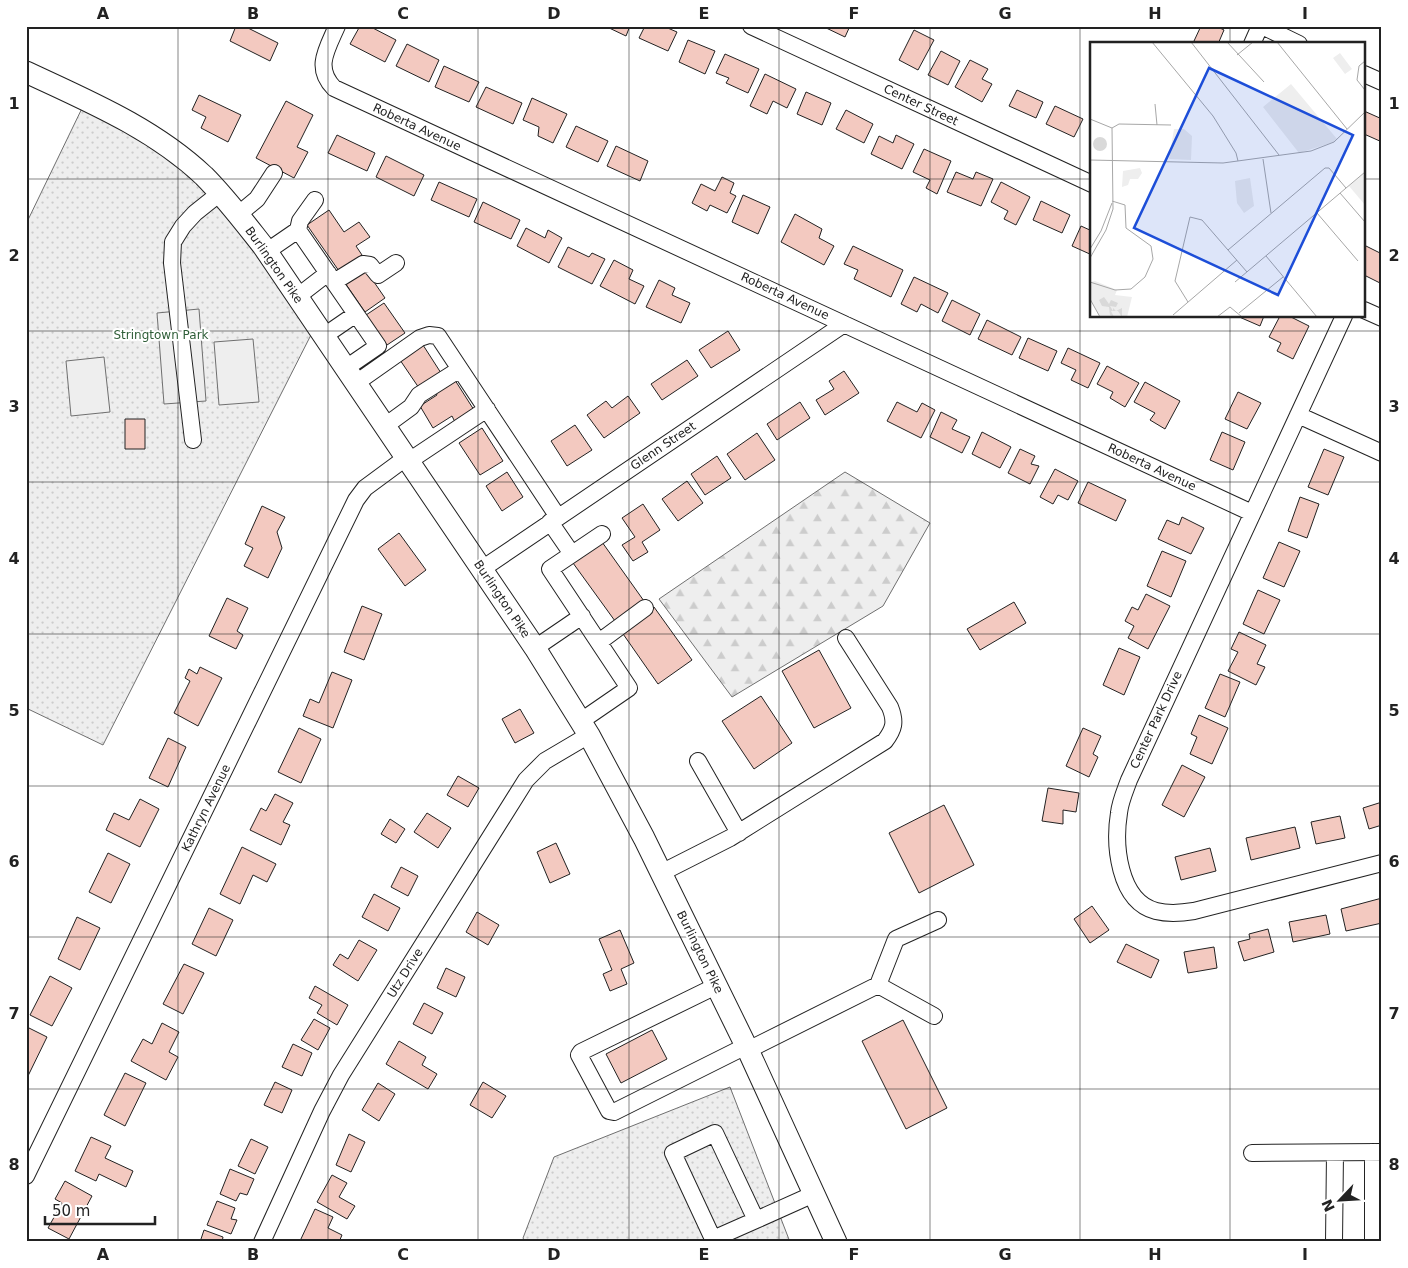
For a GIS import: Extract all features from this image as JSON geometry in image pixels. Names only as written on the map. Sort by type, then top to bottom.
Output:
[{"type":"main road","name":"Burlington Pike","points":[[26,72],[113,113],[159,141],[202,175],[239,214],[324,336],[535,648],[585,728],[661,873],[747,1048],[814,1194],[829,1239]]},
{"type":"street","name":"Roberta Avenue","points":[[337,26],[324,56],[324,74],[334,88],[1252,513]]},
{"type":"street","name":"Center Street","points":[[750,26],[1090,183]]},
{"type":"street","points":[[1253,42],[1261,26],[1296,42]]},
{"type":"street","points":[[1366,75],[1382,82]]},
{"type":"street","points":[[239,214],[262,194],[274,172]]},
{"type":"street","points":[[193,440],[172,263],[173,242],[195,213],[220,193]]},
{"type":"street","points":[[266,252],[298,230],[300,221],[315,200]]},
{"type":"street","points":[[298,230],[378,346],[351,376]]},
{"type":"street","points":[[297,297],[331,278],[363,264],[370,265],[378,275],[396,262]]},
{"type":"street","points":[[1366,311],[1382,318]]},
{"type":"street","points":[[324,336],[356,314]]},
{"type":"street","name":"Center Park Drive","points":[[1343,318],[1121,802],[1117,834],[1122,872],[1128,885],[1142,903],[1156,911],[1173,913],[1194,911],[1382,863]]},
{"type":"street","name":"Glenn Street","points":[[482,569],[844,324]]},
{"type":"street","points":[[351,376],[420,338],[429,335],[438,336],[487,409],[554,520],[572,554]]},
{"type":"street","points":[[385,426],[411,407],[419,395],[460,369]]},
{"type":"street","name":"Kathryn Avenue","points":[[26,1176],[356,500],[365,488],[487,409]]},
{"type":"street","points":[[1298,415],[1382,453]]},
{"type":"street","points":[[602,534],[550,569],[599,642],[645,608]]},
{"type":"street","points":[[535,648],[582,616]]},
{"type":"street","points":[[661,873],[738,833],[885,741],[894,730],[894,717],[890,707],[846,638]]},
{"type":"street","name":"Utz Drive","points":[[262,1242],[322,1111],[341,1075],[526,780],[629,688],[599,642]]},
{"type":"street","points":[[698,761],[738,833]]},
{"type":"street","points":[[716,986],[582,1052],[580,1055],[609,1111],[614,1112],[878,985],[896,939],[938,920]]},
{"type":"street","points":[[878,985],[934,1016]]},
{"type":"street","points":[[756,1220],[715,1134],[673,1153],[713,1239],[756,1220],[814,1194]]},
{"type":"street","points":[[1334,1242],[1335,1152]]},
{"type":"street","points":[[1252,1153],[1377,1152],[1373,1242]]},
{"type":"green space","name":"Stringtown Park","points":[[86,100],[202,175],[316,325],[103,745],[26,708],[26,224]]},
{"type":"green space","points":[[253,339],[259,402],[219,405],[214,342]]},
{"type":"green space","points":[[104,357],[110,412],[71,416],[66,361]]},
{"type":"green space","points":[[845,472],[930,523],[883,606],[732,697],[659,599]]},
{"type":"green space","points":[[730,1087],[790,1242],[525,1242],[523,1238],[554,1157]]},
{"type":"shaded area","points":[[199,309],[206,401],[164,404],[157,313]]},
{"type":"building","points":[[236,26],[244,26],[278,43],[270,61],[230,41]]},
{"type":"building","points":[[360,26],[369,26],[396,40],[385,62],[350,44]]},
{"type":"building","points":[[605,26],[630,26],[626,36]]},
{"type":"building","points":[[645,26],[663,26],[677,32],[668,51],[639,38]]},
{"type":"building","points":[[822,26],[850,26],[845,37]]},
{"type":"building","points":[[1201,26],[1216,26],[1224,30],[1219,42],[1194,41]]},
{"type":"building","points":[[914,30],[934,40],[918,70],[899,60]]},
{"type":"building","points":[[688,40],[715,51],[705,74],[679,62]]},
{"type":"building","points":[[407,44],[439,60],[429,82],[396,66]]},
{"type":"building","points":[[941,51],[960,61],[948,85],[928,75]]},
{"type":"building","points":[[725,54],[759,69],[748,93],[726,83],[729,78],[716,73]]},
{"type":"building","points":[[970,60],[988,69],[982,79],[992,84],[982,102],[955,87]]},
{"type":"building","points":[[444,66],[479,82],[469,102],[435,87]]},
{"type":"building","points":[[765,74],[796,89],[787,108],[773,101],[767,114],[750,106]]},
{"type":"building","points":[[486,87],[522,103],[513,124],[476,107]]},
{"type":"building","points":[[1017,90],[1043,102],[1036,118],[1009,106]]},
{"type":"building","points":[[806,92],[831,103],[822,125],[797,114]]},
{"type":"building","points":[[199,95],[241,115],[228,142],[201,128],[206,117],[192,110]]},
{"type":"building","points":[[532,98],[567,114],[553,143],[538,136],[539,127],[523,120]]},
{"type":"building","points":[[286,101],[313,115],[297,147],[308,152],[294,178],[256,158]]},
{"type":"building","points":[[1055,106],[1083,119],[1074,137],[1046,124]]},
{"type":"building","points":[[846,110],[873,124],[864,143],[836,129]]},
{"type":"building","points":[[1366,112],[1382,119],[1382,142],[1366,135]]},
{"type":"building","points":[[576,126],[608,141],[598,162],[566,147]]},
{"type":"building","points":[[337,135],[375,153],[367,171],[328,153]]},
{"type":"building","points":[[896,135],[914,144],[902,169],[871,154],[879,136],[893,143]]},
{"type":"building","points":[[616,146],[648,161],[640,181],[607,166]]},
{"type":"building","points":[[924,149],[951,161],[937,194],[926,188],[930,180],[913,172]]},
{"type":"building","points":[[386,156],[424,175],[414,196],[376,177]]},
{"type":"building","points":[[956,172],[973,179],[976,172],[993,179],[981,206],[947,192]]},
{"type":"building","points":[[722,177],[734,183],[730,193],[736,196],[727,213],[710,205],[707,211],[692,203],[701,184],[715,191]]},
{"type":"building","points":[[439,182],[477,199],[469,217],[431,200]]},
{"type":"building","points":[[1001,182],[1030,197],[1016,225],[1004,219],[1008,211],[991,202]]},
{"type":"building","points":[[743,195],[770,207],[758,234],[732,222]]},
{"type":"building","points":[[1041,201],[1070,215],[1062,233],[1033,220]]},
{"type":"building","points":[[483,202],[520,220],[511,239],[474,222]]},
{"type":"building","points":[[329,210],[344,232],[359,222],[370,237],[356,246],[362,255],[339,271],[307,225]]},
{"type":"building","points":[[795,214],[822,229],[819,238],[834,246],[824,265],[781,242]]},
{"type":"building","points":[[1081,226],[1090,230],[1090,254],[1072,246]]},
{"type":"building","points":[[526,228],[545,238],[548,230],[562,238],[549,263],[517,246]]},
{"type":"building","points":[[853,246],[903,270],[891,297],[854,279],[858,270],[844,264]]},
{"type":"building","points":[[1366,246],[1382,254],[1382,284],[1366,276]]},
{"type":"building","points":[[568,247],[589,257],[592,253],[605,259],[592,284],[558,267]]},
{"type":"building","points":[[614,260],[633,270],[629,279],[644,286],[635,304],[600,286]]},
{"type":"building","points":[[363,266],[385,298],[365,312],[343,280]]},
{"type":"building","points":[[914,277],[948,293],[938,313],[921,304],[917,312],[901,304]]},
{"type":"building","points":[[659,280],[675,288],[672,295],[690,303],[681,323],[646,307]]},
{"type":"building","points":[[952,300],[980,314],[970,335],[942,321]]},
{"type":"building","points":[[384,303],[405,333],[387,345],[366,315]]},
{"type":"building","points":[[1242,318],[1263,318],[1260,326]]},
{"type":"building","points":[[1279,318],[1293,318],[1309,326],[1293,359],[1277,351],[1281,343],[1269,337]]},
{"type":"building","points":[[987,320],[1021,337],[1012,355],[978,339]]},
{"type":"building","points":[[728,331],[740,350],[711,368],[699,350]]},
{"type":"building","points":[[1028,338],[1057,351],[1048,371],[1019,358]]},
{"type":"building","points":[[423,345],[441,373],[419,388],[400,360]]},
{"type":"building","points":[[1068,348],[1100,363],[1088,388],[1071,380],[1076,370],[1061,363]]},
{"type":"building","points":[[687,360],[698,376],[662,400],[651,384]]},
{"type":"building","points":[[1107,366],[1139,383],[1125,407],[1110,398],[1113,392],[1097,384]]},
{"type":"building","points":[[844,371],[859,393],[825,415],[816,400],[834,389],[829,381]]},
{"type":"building","points":[[453,377],[474,410],[455,422],[452,416],[433,428],[420,406],[437,395],[434,389]]},
{"type":"building","points":[[1145,382],[1180,401],[1165,429],[1150,420],[1155,413],[1134,402]]},
{"type":"building","points":[[1238,392],[1261,403],[1247,429],[1225,419]]},
{"type":"building","points":[[628,396],[640,413],[604,438],[587,415],[606,401],[612,408]]},
{"type":"building","points":[[800,402],[810,418],[777,440],[767,424]]},
{"type":"building","points":[[897,402],[917,412],[922,403],[935,410],[921,438],[887,421]]},
{"type":"building","points":[[941,412],[957,420],[952,429],[970,437],[962,453],[930,437]]},
{"type":"building","points":[[125,419],[145,419],[145,449],[125,449]]},
{"type":"building","points":[[575,425],[592,450],[567,466],[551,441]]},
{"type":"building","points":[[482,428],[503,461],[480,475],[459,443]]},
{"type":"building","points":[[982,432],[1011,447],[1000,468],[972,454]]},
{"type":"building","points":[[1222,432],[1245,442],[1233,470],[1210,460]]},
{"type":"building","points":[[757,433],[775,460],[745,480],[727,454]]},
{"type":"building","points":[[1020,449],[1035,456],[1031,464],[1039,466],[1030,484],[1008,473]]},
{"type":"building","points":[[1324,449],[1344,457],[1328,495],[1308,487]]},
{"type":"building","points":[[717,456],[731,478],[705,495],[691,474]]},
{"type":"building","points":[[1055,469],[1078,481],[1068,500],[1058,495],[1053,504],[1040,497]]},
{"type":"building","points":[[507,472],[523,497],[502,511],[486,486]]},
{"type":"building","points":[[687,481],[703,503],[678,521],[662,499]]},
{"type":"building","points":[[1088,482],[1126,500],[1116,521],[1078,503]]},
{"type":"building","points":[[1300,497],[1319,504],[1307,538],[1288,531]]},
{"type":"building","points":[[643,504],[660,530],[642,542],[648,552],[633,561],[622,545],[635,537],[622,518]]},
{"type":"building","points":[[262,506],[285,517],[277,532],[282,548],[268,578],[244,566],[253,548],[245,544]]},
{"type":"building","points":[[1182,517],[1204,528],[1191,554],[1158,539],[1167,520],[1179,525]]},
{"type":"building","points":[[399,533],[426,570],[405,586],[378,549]]},
{"type":"building","points":[[602,542],[644,601],[615,621],[573,563]]},
{"type":"building","points":[[1279,542],[1300,551],[1284,587],[1263,578]]},
{"type":"building","points":[[1162,551],[1186,561],[1171,597],[1147,586]]},
{"type":"building","points":[[1258,590],[1280,600],[1264,634],[1243,624]]},
{"type":"building","points":[[1146,594],[1170,606],[1148,649],[1128,638],[1134,626],[1125,621],[1132,607],[1138,610]]},
{"type":"building","points":[[227,598],[248,608],[237,631],[243,635],[236,649],[209,636]]},
{"type":"building","points":[[1014,602],[1026,623],[980,650],[967,629]]},
{"type":"building","points":[[362,606],[382,614],[364,660],[344,652]]},
{"type":"building","points":[[654,607],[692,660],[658,684],[621,631]]},
{"type":"building","points":[[1239,632],[1266,645],[1257,664],[1265,667],[1256,685],[1228,671],[1238,652],[1231,649]]},
{"type":"building","points":[[1119,648],[1140,657],[1124,695],[1103,685]]},
{"type":"building","points":[[819,650],[851,708],[814,728],[782,671]]},
{"type":"building","points":[[200,667],[222,678],[198,726],[174,713],[190,681],[185,678],[189,669],[197,674]]},
{"type":"building","points":[[332,672],[352,680],[333,728],[303,716],[310,699],[319,703]]},
{"type":"building","points":[[1220,674],[1240,682],[1225,717],[1205,708]]},
{"type":"building","points":[[761,696],[792,743],[754,769],[722,721]]},
{"type":"building","points":[[520,709],[534,733],[515,743],[502,719]]},
{"type":"building","points":[[1199,715],[1228,728],[1212,764],[1190,754],[1197,737],[1191,734]]},
{"type":"building","points":[[299,728],[321,739],[301,783],[278,772]]},
{"type":"building","points":[[1083,728],[1101,736],[1093,754],[1098,757],[1089,777],[1066,766]]},
{"type":"building","points":[[168,738],[186,747],[168,787],[149,778]]},
{"type":"building","points":[[1182,765],[1205,777],[1184,817],[1162,805]]},
{"type":"building","points":[[458,776],[479,788],[468,807],[447,795]]},
{"type":"building","points":[[1048,788],[1079,793],[1076,812],[1063,810],[1063,824],[1042,821]]},
{"type":"building","points":[[275,794],[293,803],[283,822],[290,825],[281,845],[250,830],[261,808],[266,811]]},
{"type":"building","points":[[140,799],[159,809],[140,847],[106,830],[114,813],[129,820]]},
{"type":"building","points":[[1382,802],[1382,825],[1369,829],[1363,808]]},
{"type":"building","points":[[944,805],[974,865],[919,893],[889,833]]},
{"type":"building","points":[[427,813],[451,828],[438,848],[414,832]]},
{"type":"building","points":[[1340,816],[1345,838],[1316,844],[1311,822]]},
{"type":"building","points":[[390,819],[405,829],[396,843],[381,834]]},
{"type":"building","points":[[1295,827],[1300,848],[1251,860],[1246,838]]},
{"type":"building","points":[[556,843],[570,874],[550,883],[537,852]]},
{"type":"building","points":[[242,847],[276,864],[267,882],[253,875],[240,904],[220,894]]},
{"type":"building","points":[[1210,848],[1216,871],[1181,880],[1175,857]]},
{"type":"building","points":[[108,853],[130,864],[111,903],[89,892]]},
{"type":"building","points":[[401,867],[418,876],[408,896],[391,887]]},
{"type":"building","points":[[374,894],[400,908],[388,931],[362,917]]},
{"type":"building","points":[[1382,898],[1382,923],[1346,931],[1341,909]]},
{"type":"building","points":[[1092,906],[1109,930],[1090,943],[1074,919]]},
{"type":"building","points":[[209,908],[233,920],[216,956],[192,944]]},
{"type":"building","points":[[477,912],[499,925],[488,945],[466,932]]},
{"type":"building","points":[[1326,915],[1330,934],[1293,942],[1289,922]]},
{"type":"building","points":[[77,917],[100,928],[80,970],[58,959]]},
{"type":"building","points":[[1268,929],[1274,952],[1244,961],[1238,942],[1250,939],[1249,934]]},
{"type":"building","points":[[620,930],[634,963],[621,969],[627,984],[610,991],[603,974],[612,970],[599,939]]},
{"type":"building","points":[[359,940],[377,950],[358,981],[333,965],[340,954],[348,959]]},
{"type":"building","points":[[1126,944],[1159,960],[1151,978],[1117,962]]},
{"type":"building","points":[[1214,947],[1217,968],[1188,973],[1184,952]]},
{"type":"building","points":[[184,964],[204,973],[183,1014],[163,1004]]},
{"type":"building","points":[[446,968],[465,977],[456,997],[437,988]]},
{"type":"building","points":[[50,976],[72,988],[52,1026],[30,1015]]},
{"type":"building","points":[[315,986],[348,1005],[337,1025],[317,1013],[322,1005],[309,998]]},
{"type":"building","points":[[424,1003],[443,1013],[432,1034],[413,1024]]},
{"type":"building","points":[[314,1019],[330,1028],[318,1050],[301,1040]]},
{"type":"building","points":[[903,1020],[947,1108],[906,1129],[862,1041]]},
{"type":"building","points":[[162,1023],[179,1032],[169,1052],[178,1057],[166,1080],[131,1061],[143,1039],[152,1044]]},
{"type":"building","points":[[27,1027],[47,1037],[27,1078],[26,1077]]},
{"type":"building","points":[[652,1030],[667,1059],[621,1083],[606,1054]]},
{"type":"building","points":[[399,1041],[426,1057],[422,1065],[437,1074],[428,1089],[386,1064]]},
{"type":"building","points":[[293,1044],[312,1053],[302,1076],[282,1067]]},
{"type":"building","points":[[125,1073],[146,1083],[125,1126],[104,1115]]},
{"type":"building","points":[[275,1082],[292,1090],[282,1113],[264,1105]]},
{"type":"building","points":[[483,1082],[506,1096],[492,1118],[470,1105]]},
{"type":"building","points":[[378,1083],[395,1094],[379,1121],[362,1110]]},
{"type":"building","points":[[349,1134],[365,1142],[351,1172],[336,1165]]},
{"type":"building","points":[[91,1137],[111,1146],[105,1158],[133,1171],[126,1187],[99,1174],[96,1181],[75,1171]]},
{"type":"building","points":[[251,1139],[268,1147],[255,1174],[238,1166]]},
{"type":"building","points":[[230,1169],[254,1179],[247,1195],[240,1193],[236,1201],[220,1194]]},
{"type":"building","points":[[332,1175],[347,1183],[339,1197],[355,1206],[347,1219],[317,1202]]},
{"type":"building","points":[[65,1181],[92,1196],[69,1239],[48,1228],[62,1203],[55,1199]]},
{"type":"building","points":[[217,1201],[235,1208],[231,1219],[237,1220],[231,1234],[207,1225]]},
{"type":"building","points":[[315,1209],[333,1217],[328,1228],[342,1235],[339,1242],[300,1241]]},
{"type":"building","points":[[204,1230],[223,1237],[222,1242],[200,1242]]}]
